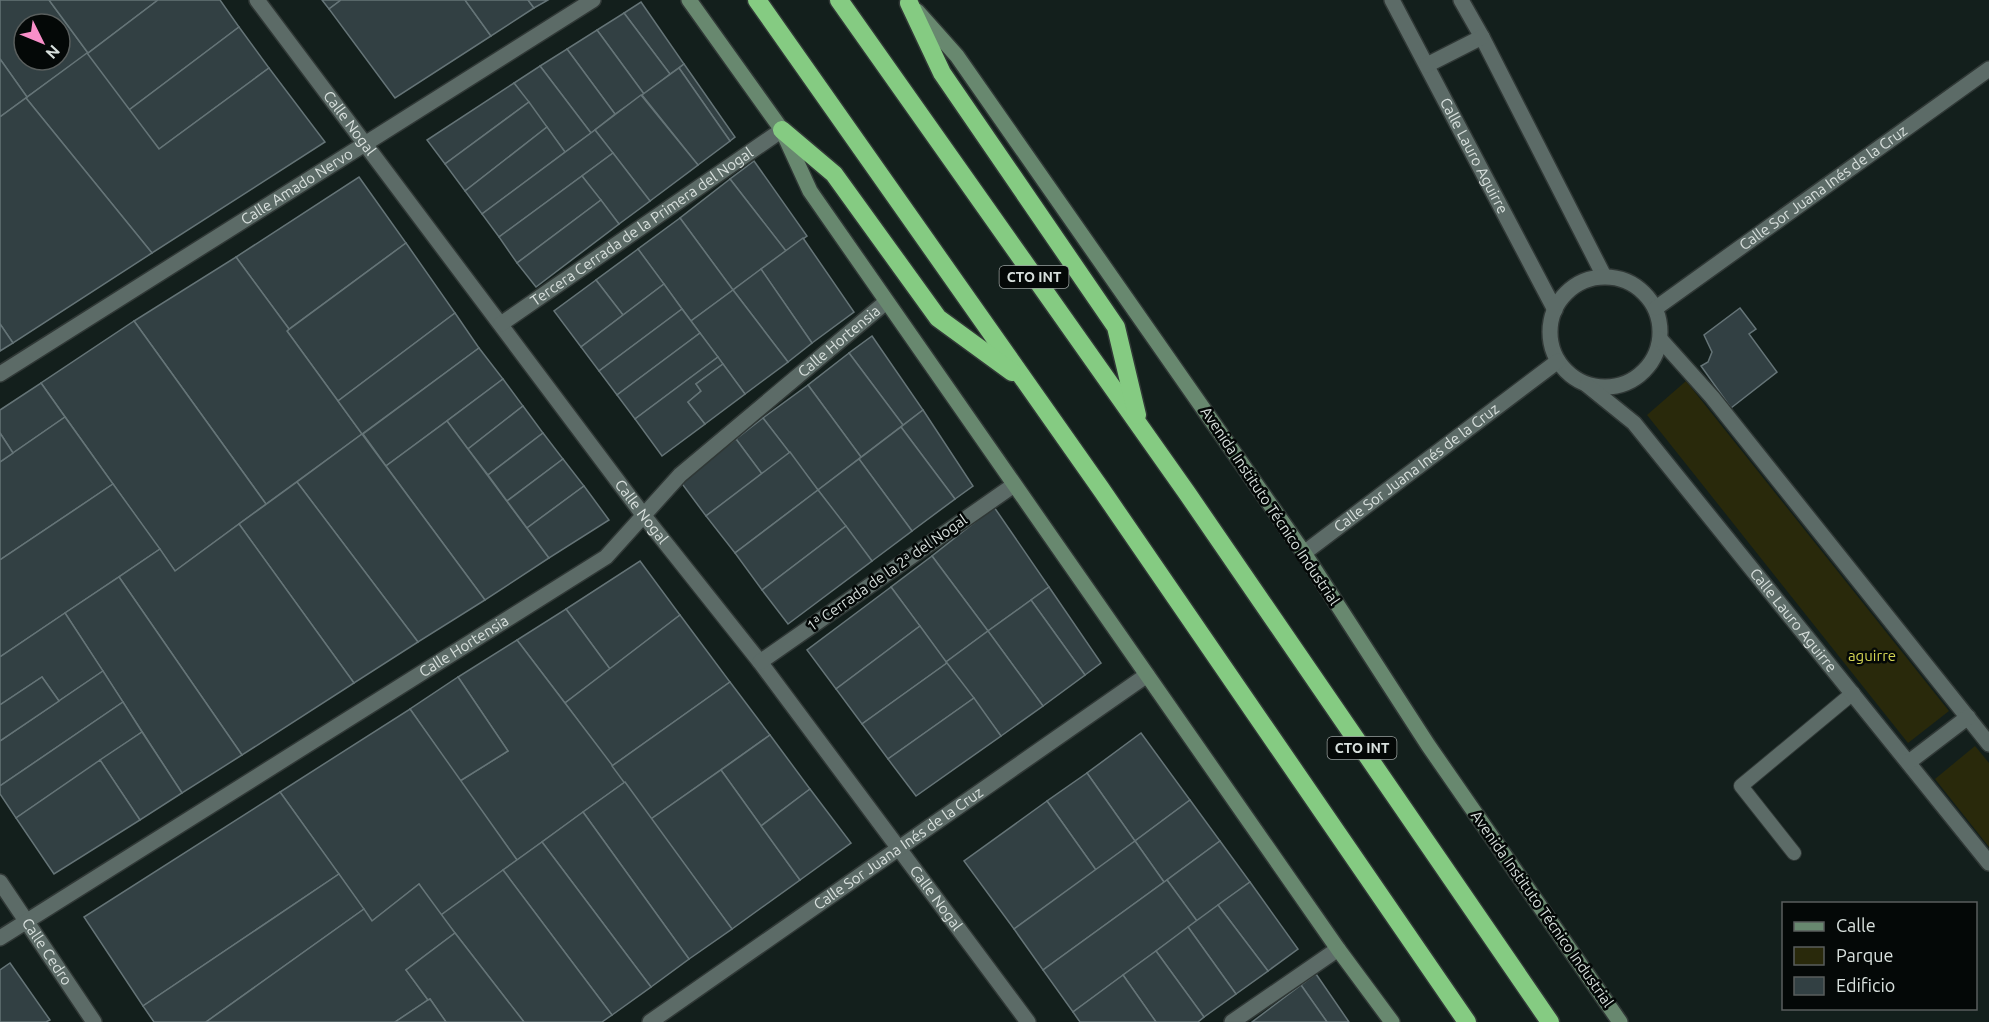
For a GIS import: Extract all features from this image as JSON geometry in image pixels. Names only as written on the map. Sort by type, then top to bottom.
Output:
[{"type":"highway","points":[[757,0],[1024,380],[1467,1022]]},
{"type":"highway","name":"CTO INT","points":[[839,0],[1139,425],[1550,1022]]},
{"type":"highway","points":[[908,1],[942,73],[1116,327],[1139,425]]},
{"type":"highway","points":[[782,130],[834,174],[938,318],[1024,380]]},
{"type":"main road","points":[[689,0],[782,130],[810,191],[886,302],[1338,949],[1392,1022]]},
{"type":"main road","name":"Avenida Instituto Técnico Industrial","points":[[908,1],[957,56],[1304,553],[1428,745],[1620,1022]]},
{"type":"street","name":"Calle Nogal","points":[[257,0],[644,516],[760,662],[1028,1022]]},
{"type":"street","name":"Calle Amado Nervo","points":[[0,374],[593,0]]},
{"type":"street","name":"Calle Lauro Aguirre","points":[[1392,0],[1555,310]]},
{"type":"street","points":[[1461,0],[1604,276]]},
{"type":"street","points":[[1427,64],[1482,37]]},
{"type":"street","name":"Calle Sor Juana Inés de la Cruz","points":[[1656,308],[1989,69]]},
{"type":"street","name":"Tercera Cerrada de la Primera del Nogal","points":[[501,324],[782,130]]},
{"type":"street","points":[[1604,276],[1620,279],[1634,285],[1656,308],[1660,323],[1660,339],[1652,362],[1635,380],[1612,388],[1587,385],[1566,372],[1552,349],[1550,322],[1555,310],[1574,286],[1588,279],[1604,276]]},
{"type":"street","name":"Calle Hortensia","points":[[0,938],[606,557],[680,475],[886,302]]},
{"type":"street","points":[[1660,339],[1712,397],[1989,744]]},
{"type":"street","name":"Calle Sor Juana Inés de la Cruz","points":[[1304,553],[1558,361]]},
{"type":"street","name":"Calle Lauro Aguirre","points":[[1587,385],[1634,423],[1989,863]]},
{"type":"street","name":"1ª Cerrada de la 2ª del Nogal","points":[[760,662],[1014,485]]},
{"type":"street","name":"Calle Sor Juana Inés de la Cruz","points":[[650,1022],[1147,675]]},
{"type":"street","points":[[1909,762],[1968,717]]},
{"type":"street","name":"Calle Cedro","points":[[0,882],[94,1022]]},
{"type":"street","points":[[1232,1022],[1338,949]]},
{"type":"lane","points":[[1794,853],[1741,786],[1853,693]]},
{"type":"green space","name":"aguirre","points":[[1686,381],[1949,711],[1908,743],[1647,415]]},
{"type":"green space","points":[[1975,746],[1989,763],[1989,847],[1935,779]]},
{"type":"building","points":[[0,0],[49,0],[58,12],[12,12],[12,72],[62,72],[27,97],[0,59]]},
{"type":"building","points":[[49,0],[158,0],[88,53],[72,31],[72,12],[58,12]]},
{"type":"building","points":[[158,0],[220,0],[239,27],[129,110],[87,54]]},
{"type":"building","points":[[322,0],[341,0],[329,9]]},
{"type":"building","points":[[341,0],[465,0],[491,36],[395,98],[329,9]]},
{"type":"building","points":[[465,0],[528,0],[534,8],[491,36]]},
{"type":"building","points":[[528,0],[548,0],[534,8]]},
{"type":"building","points":[[641,2],[684,64],[670,74],[624,13]]},
{"type":"building","points":[[624,13],[670,74],[644,94],[597,30]]},
{"type":"building","points":[[239,27],[269,68],[159,149],[129,110]]},
{"type":"building","points":[[597,30],[644,94],[615,114],[567,49]]},
{"type":"building","points":[[72,31],[88,53],[72,65]]},
{"type":"building","points":[[567,49],[615,114],[591,133],[540,66]]},
{"type":"building","points":[[87,53],[159,149],[269,68],[325,142],[152,253],[26,98],[61,72],[72,72],[72,64]]},
{"type":"building","points":[[0,59],[27,97],[0,117]]},
{"type":"building","points":[[684,64],[735,137],[730,141],[679,68]]},
{"type":"building","points":[[540,66],[591,133],[565,152],[514,83]]},
{"type":"building","points":[[679,68],[730,141],[698,165],[642,95]]},
{"type":"building","points":[[514,83],[529,102],[445,164],[427,140]]},
{"type":"building","points":[[641,95],[698,165],[650,201],[595,130]]},
{"type":"building","points":[[26,98],[152,253],[13,343],[0,324],[0,117]]},
{"type":"building","points":[[529,102],[547,127],[465,191],[445,164]]},
{"type":"building","points":[[547,127],[565,152],[482,214],[465,191]]},
{"type":"building","points":[[595,130],[613,153],[499,237],[482,214]]},
{"type":"building","points":[[613,153],[650,201],[619,224],[582,176]]},
{"type":"building","points":[[754,161],[807,236],[786,251],[730,179]]},
{"type":"building","points":[[582,176],[601,200],[517,263],[499,237]]},
{"type":"building","points":[[359,177],[406,243],[289,329],[236,257]]},
{"type":"building","points":[[730,179],[786,251],[733,290],[680,218]]},
{"type":"building","points":[[601,200],[619,224],[536,287],[517,263]]},
{"type":"building","points":[[680,218],[733,290],[691,321],[638,249]]},
{"type":"building","points":[[803,238],[854,312],[812,343],[761,269]]},
{"type":"building","points":[[406,243],[455,313],[338,401],[287,331]]},
{"type":"building","points":[[638,249],[664,284],[623,315],[596,280]]},
{"type":"building","points":[[236,257],[362,434],[266,504],[134,321]]},
{"type":"building","points":[[761,269],[812,343],[788,362],[733,290]]},
{"type":"building","points":[[596,280],[623,315],[581,347],[554,311]]},
{"type":"building","points":[[664,284],[682,309],[599,371],[581,347]]},
{"type":"building","points":[[733,290],[788,362],[745,394],[691,321]]},
{"type":"building","points":[[1740,308],[1756,329],[1749,334],[1777,372],[1731,408],[1701,366],[1708,362],[1712,352],[1704,335]]},
{"type":"building","points":[[682,309],[700,333],[617,395],[599,371]]},
{"type":"building","points":[[455,313],[479,348],[362,434],[338,401]]},
{"type":"building","points":[[134,321],[266,504],[175,571],[41,383]]},
{"type":"building","points":[[0,324],[13,343],[0,351]]},
{"type":"building","points":[[700,333],[718,357],[635,419],[617,395]]},
{"type":"building","points":[[872,336],[923,410],[903,425],[849,353]]},
{"type":"building","points":[[479,348],[503,379],[386,466],[363,434]]},
{"type":"building","points":[[849,353],[903,425],[861,457],[808,385]]},
{"type":"building","points":[[718,357],[723,364],[696,384],[701,391],[688,402],[705,424],[662,456],[635,419]]},
{"type":"building","points":[[723,364],[745,394],[705,424],[688,402],[701,391],[696,384]]},
{"type":"building","points":[[503,379],[523,406],[468,449],[447,421]]},
{"type":"building","points":[[41,383],[65,417],[13,453],[0,433],[0,410]]},
{"type":"building","points":[[808,385],[861,457],[818,490],[763,418]]},
{"type":"building","points":[[523,406],[543,433],[488,475],[468,449]]},
{"type":"building","points":[[923,410],[973,486],[955,499],[901,427]]},
{"type":"building","points":[[65,417],[113,484],[0,560],[0,462]]},
{"type":"building","points":[[763,418],[790,453],[762,474],[736,439]]},
{"type":"building","points":[[447,421],[549,558],[485,600],[386,466]]},
{"type":"building","points":[[901,427],[955,499],[912,531],[859,459]]},
{"type":"building","points":[[0,433],[13,453],[0,462]]},
{"type":"building","points":[[543,433],[563,459],[507,501],[488,475]]},
{"type":"building","points":[[362,434],[485,600],[418,642],[297,482]]},
{"type":"building","points":[[736,439],[762,474],[706,516],[680,481]]},
{"type":"building","points":[[790,452],[818,490],[735,553],[706,516]]},
{"type":"building","points":[[563,459],[584,486],[527,528],[507,501]]},
{"type":"building","points":[[859,459],[912,531],[872,561],[818,490]]},
{"type":"building","points":[[297,482],[418,642],[354,683],[239,524]]},
{"type":"building","points":[[113,484],[160,549],[0,657],[0,560]]},
{"type":"building","points":[[584,486],[609,520],[549,558],[527,528]]},
{"type":"building","points":[[818,490],[846,526],[762,590],[735,553]]},
{"type":"building","points":[[994,507],[1049,587],[988,631],[932,556]]},
{"type":"building","points":[[239,524],[354,683],[242,755],[119,577],[160,549],[175,571]]},
{"type":"building","points":[[846,526],[872,561],[788,624],[762,590]]},
{"type":"building","points":[[932,556],[988,631],[946,662],[891,587]]},
{"type":"building","points":[[640,561],[680,615],[610,669],[566,609]]},
{"type":"building","points":[[119,577],[242,755],[182,793],[65,613]]},
{"type":"building","points":[[891,587],[920,626],[836,689],[807,650]]},
{"type":"building","points":[[1049,587],[1101,663],[1085,675],[1031,600]]},
{"type":"building","points":[[1031,600],[1085,675],[1043,706],[988,631]]},
{"type":"building","points":[[566,609],[610,669],[565,703],[517,640]]},
{"type":"building","points":[[65,613],[103,671],[59,701],[42,677],[0,705],[0,657]]},
{"type":"building","points":[[680,615],[730,682],[612,766],[565,703]]},
{"type":"building","points":[[920,626],[947,663],[862,724],[836,689]]},
{"type":"building","points":[[988,631],[1043,706],[1001,736],[946,662]]},
{"type":"building","points":[[517,640],[625,782],[517,860],[460,781],[508,751],[458,677]]},
{"type":"building","points":[[947,663],[974,698],[888,759],[862,724]]},
{"type":"building","points":[[103,671],[123,702],[0,786],[0,741]]},
{"type":"building","points":[[42,677],[59,701],[0,741],[0,705]]},
{"type":"building","points":[[458,677],[508,751],[460,781],[410,709]]},
{"type":"building","points":[[730,682],[770,735],[651,819],[612,766]]},
{"type":"building","points":[[974,698],[1001,736],[916,796],[888,759]]},
{"type":"building","points":[[123,702],[142,732],[16,818],[0,794],[0,786]]},
{"type":"building","points":[[410,709],[517,860],[440,916],[419,884],[372,921],[280,792]]},
{"type":"building","points":[[142,732],[182,793],[140,820],[100,760]]},
{"type":"building","points":[[1141,733],[1190,800],[1135,841],[1087,773]]},
{"type":"building","points":[[770,735],[810,789],[761,826],[721,770]]},
{"type":"building","points":[[100,760],[140,820],[54,874],[16,818]]},
{"type":"building","points":[[721,770],[800,880],[732,929],[651,819]]},
{"type":"building","points":[[1087,773],[1135,841],[1096,870],[1047,801]]},
{"type":"building","points":[[625,782],[732,929],[689,959],[583,812]]},
{"type":"building","points":[[810,789],[851,843],[800,880],[761,826]]},
{"type":"building","points":[[280,792],[339,874],[143,1006],[84,917]]},
{"type":"building","points":[[1190,800],[1220,841],[1164,882],[1135,841]]},
{"type":"building","points":[[1047,801],[1096,870],[1014,929],[964,861]]},
{"type":"building","points":[[583,812],[689,959],[651,987],[542,842]]},
{"type":"building","points":[[1135,841],[1164,882],[1043,970],[1014,929]]},
{"type":"building","points":[[1220,841],[1250,882],[1197,921],[1167,880]]},
{"type":"building","points":[[542,842],[651,987],[612,1015],[503,870]]},
{"type":"building","points":[[503,870],[612,1015],[602,1022],[524,1022],[441,915]]},
{"type":"building","points":[[339,874],[364,909],[206,1022],[154,1022],[143,1006]]},
{"type":"building","points":[[1167,880],[1197,921],[1073,1012],[1043,970]]},
{"type":"building","points":[[1250,882],[1298,949],[1268,971],[1218,905]]},
{"type":"building","points":[[419,884],[455,933],[406,970],[428,1000],[395,1022],[206,1022],[364,909],[372,921]]},
{"type":"building","points":[[1218,905],[1268,971],[1236,994],[1188,927]]},
{"type":"building","points":[[1188,927],[1236,994],[1204,1017],[1156,951]]},
{"type":"building","points":[[455,933],[524,1022],[446,1022],[430,999],[428,1000],[406,970]]},
{"type":"building","points":[[1156,951],[1204,1017],[1198,1022],[1156,1022],[1123,975]]},
{"type":"building","points":[[10,963],[50,1020],[46,1022],[0,1022],[0,970]]},
{"type":"building","points":[[1316,974],[1349,1022],[1327,1022],[1301,985]]},
{"type":"building","points":[[1123,975],[1156,1022],[1080,1022],[1073,1012]]},
{"type":"building","points":[[1301,985],[1327,1022],[1252,1022]]},
{"type":"building","points":[[430,999],[446,1022],[395,1022],[428,1000]]}]
